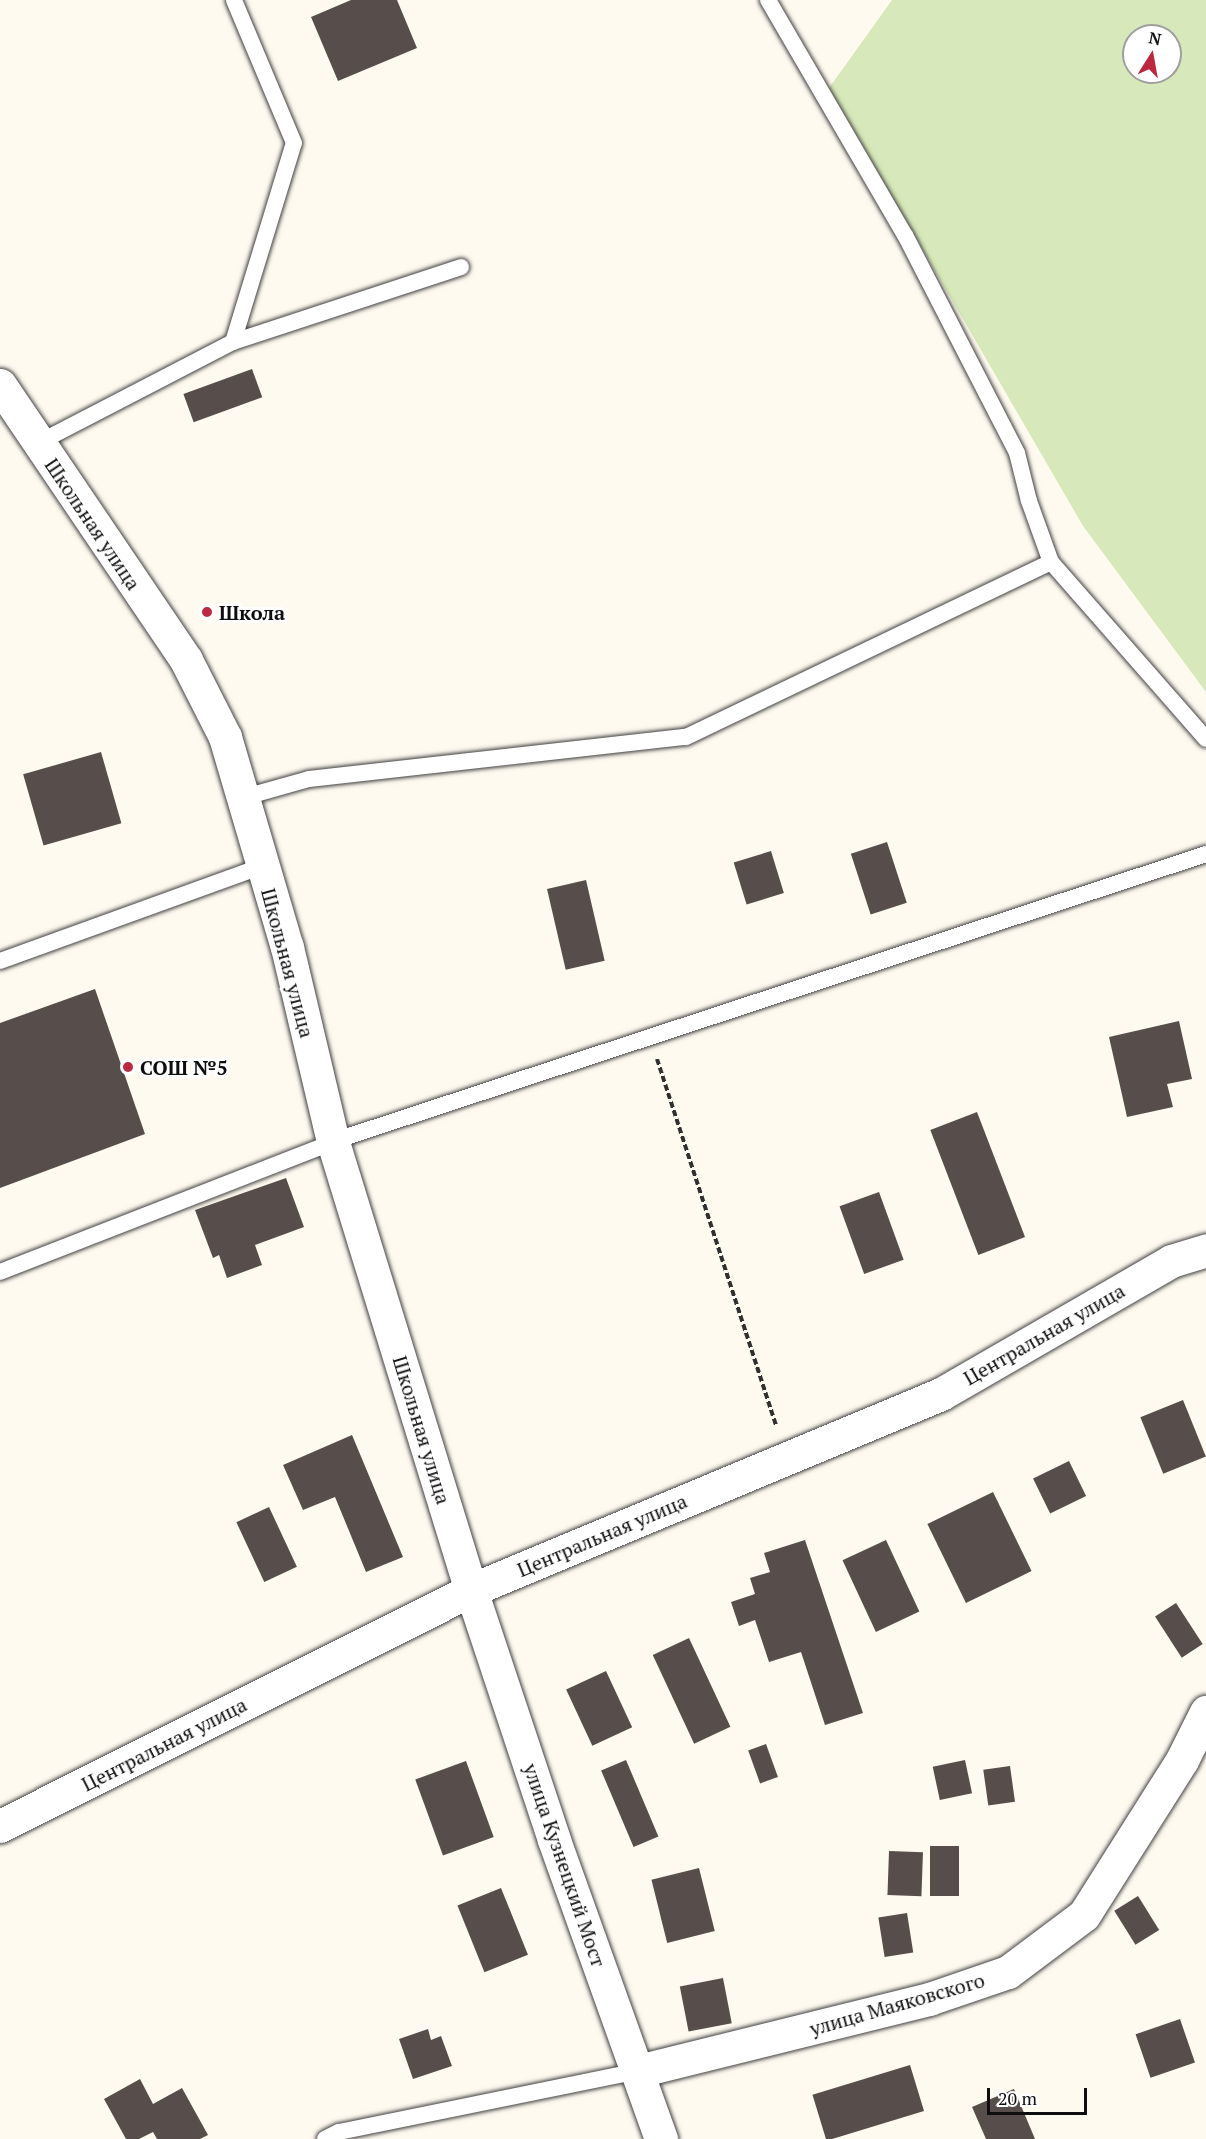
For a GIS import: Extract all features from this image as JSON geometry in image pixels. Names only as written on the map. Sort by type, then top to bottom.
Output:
[{"type":"street","name":"Школьная улица","points":[[5,402],[38,443],[186,660],[225,737],[245,797],[262,866],[287,947],[333,1142],[471,1590]]},
{"type":"street","name":"Центральная улица","points":[[0,1826],[471,1590],[941,1394],[1171,1261],[1206,1250]]},
{"type":"street","name":"улица Кузнецкий Мост","points":[[471,1590],[554,1840],[662,2139]]},
{"type":"street","name":"улица Маяковского","points":[[638,2071],[929,1999],[1008,1972],[1084,1915],[1182,1760],[1206,1713]]},
{"type":"lane","points":[[233,342],[294,143],[234,0]]},
{"type":"lane","points":[[768,0],[905,236],[1017,453],[1029,501],[1051,562],[1206,739]]},
{"type":"lane","points":[[38,443],[233,342],[460,267]]},
{"type":"lane","points":[[245,797],[309,779],[686,737],[1051,562]]},
{"type":"lane","points":[[0,1272],[333,1142],[1206,854]]},
{"type":"lane","points":[[0,961],[262,866]]},
{"type":"lane","points":[[325,2139],[339,2132],[638,2071]]},
{"type":"path","points":[[649,1036],[787,1458]]},
{"type":"green space","points":[[892,0],[1206,0],[1206,692],[1083,526],[829,88]]},
{"type":"building","points":[[351,0],[397,0],[417,48],[338,81],[311,17]]},
{"type":"building","points":[[252,369],[262,397],[194,422],[183,394]]},
{"type":"building","points":[[101,752],[121,823],[44,845],[23,774]]},
{"type":"building","points":[[887,842],[907,903],[871,915],[851,854]]},
{"type":"building","points":[[771,851],[784,893],[747,904],[734,862]]},
{"type":"building","points":[[586,880],[605,961],[566,970],[547,889]]},
{"type":"building","points":[[95,989],[145,1134],[0,1188],[0,1023]]},
{"type":"building","points":[[1179,1021],[1192,1079],[1167,1084],[1173,1107],[1127,1117],[1109,1037]]},
{"type":"building","points":[[977,1112],[1025,1237],[978,1255],[930,1130]]},
{"type":"building","points":[[286,1178],[304,1227],[255,1245],[262,1265],[227,1278],[219,1255],[213,1258],[195,1210]]},
{"type":"building","points":[[879,1192],[904,1260],[864,1274],[840,1206]]},
{"type":"building","points":[[1183,1400],[1206,1457],[1163,1474],[1140,1417]]},
{"type":"building","points":[[352,1435],[403,1557],[366,1572],[335,1497],[303,1510],[283,1465]]},
{"type":"building","points":[[1069,1461],[1086,1496],[1050,1514],[1033,1479]]},
{"type":"building","points":[[993,1492],[1032,1571],[966,1603],[927,1524]]},
{"type":"building","points":[[269,1507],[297,1567],[264,1582],[236,1522]]},
{"type":"building","points":[[805,1540],[863,1713],[825,1725],[801,1652],[769,1662],[755,1620],[739,1626],[731,1602],[755,1594],[750,1578],[770,1572],[764,1553]]},
{"type":"building","points":[[886,1540],[919,1612],[876,1632],[842,1560]]},
{"type":"building","points":[[1176,1603],[1203,1644],[1182,1658],[1155,1617]]},
{"type":"building","points":[[689,1638],[730,1727],[694,1744],[653,1655]]},
{"type":"building","points":[[606,1671],[632,1727],[592,1746],[566,1690]]},
{"type":"building","points":[[766,1744],[778,1777],[760,1783],[748,1750]]},
{"type":"building","points":[[626,1760],[658,1836],[634,1847],[601,1771]]},
{"type":"building","points":[[965,1760],[972,1793],[940,1800],[933,1767]]},
{"type":"building","points":[[466,1761],[494,1837],[443,1856],[415,1779]]},
{"type":"building","points":[[1010,1766],[1015,1802],[988,1805],[983,1770]]},
{"type":"building","points":[[930,1846],[959,1846],[959,1896],[930,1896]]},
{"type":"building","points":[[889,1851],[923,1852],[921,1896],[887,1895]]},
{"type":"building","points":[[699,1868],[715,1931],[667,1943],[651,1880]]},
{"type":"building","points":[[501,1888],[528,1955],[484,1972],[457,1906]]},
{"type":"building","points":[[1138,1896],[1159,1930],[1135,1945],[1114,1911]]},
{"type":"building","points":[[907,1913],[913,1953],[885,1957],[878,1918]]},
{"type":"building","points":[[723,1978],[732,2023],[689,2032],[680,1986]]},
{"type":"building","points":[[1180,2019],[1195,2062],[1151,2078],[1136,2034]]},
{"type":"building","points":[[428,2029],[431,2040],[441,2036],[452,2066],[413,2079],[399,2039]]},
{"type":"building","points":[[910,2065],[924,2111],[826,2139],[812,2095]]},
{"type":"building","points":[[140,2079],[153,2104],[182,2088],[208,2135],[200,2139],[157,2139],[153,2132],[139,2139],[126,2139],[104,2099]]},
{"type":"building","points":[[1014,2089],[1035,2139],[986,2139],[972,2107]]},
{"type":"place","name":"Школа","points":[[207,612]]},
{"type":"place","name":"СОШ №5","points":[[128,1067]]}]
